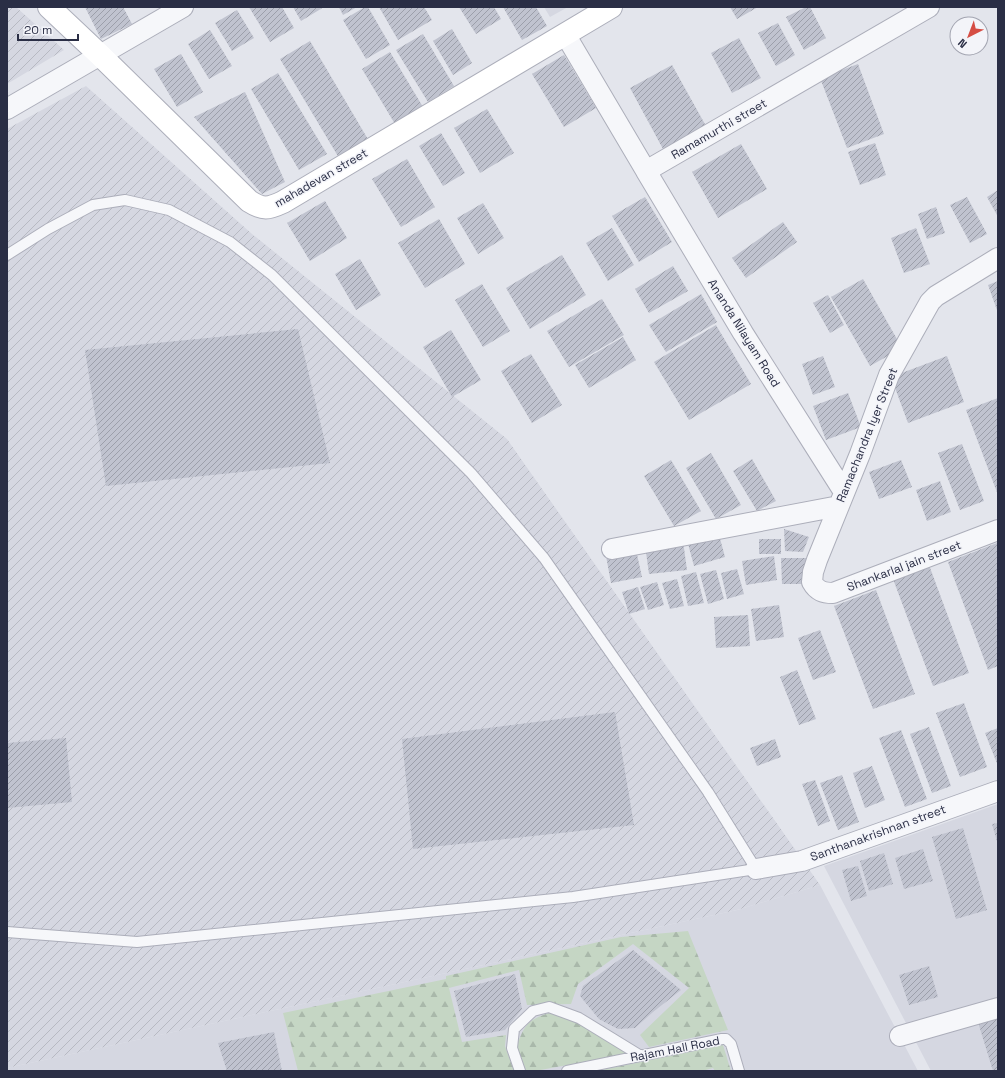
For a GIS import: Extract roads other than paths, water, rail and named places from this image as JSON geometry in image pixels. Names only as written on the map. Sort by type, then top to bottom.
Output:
[{"type":"street","name":"mahadevan street","points":[[49,7],[249,201],[258,207],[269,208],[290,198],[611,7]]},
{"type":"street","points":[[7,109],[101,56],[183,7]]},
{"type":"street","name":"Ramamurthi street","points":[[646,171],[929,7]]},
{"type":"street","points":[[565,34],[646,171]]},
{"type":"street","name":"Ananda Nilayam Road","points":[[646,171],[842,499]]},
{"type":"street","name":"Ramachandra Iyer Street","points":[[812,582],[813,572],[860,454],[889,375],[930,302],[936,296],[998,258]]},
{"type":"street","points":[[612,549],[842,499]]},
{"type":"street","name":"Shankarlal jain street","points":[[812,582],[818,590],[825,593],[833,593],[998,530]]},
{"type":"street","name":"Santhanakrishnan street","points":[[756,869],[802,861],[998,791]]},
{"type":"street","points":[[900,1036],[998,1008]]},
{"type":"lane","points":[[7,255],[93,205],[125,200],[169,210],[230,242],[272,275],[471,473],[544,558],[708,792],[756,869],[573,897],[137,942],[7,932]]},
{"type":"lane","points":[[520,1071],[512,1048],[514,1029],[533,1012],[548,1007],[579,1018],[641,1056]]},
{"type":"lane","name":"Rajam Hall Road","points":[[567,1071],[726,1039],[731,1044],[739,1071]]}]
